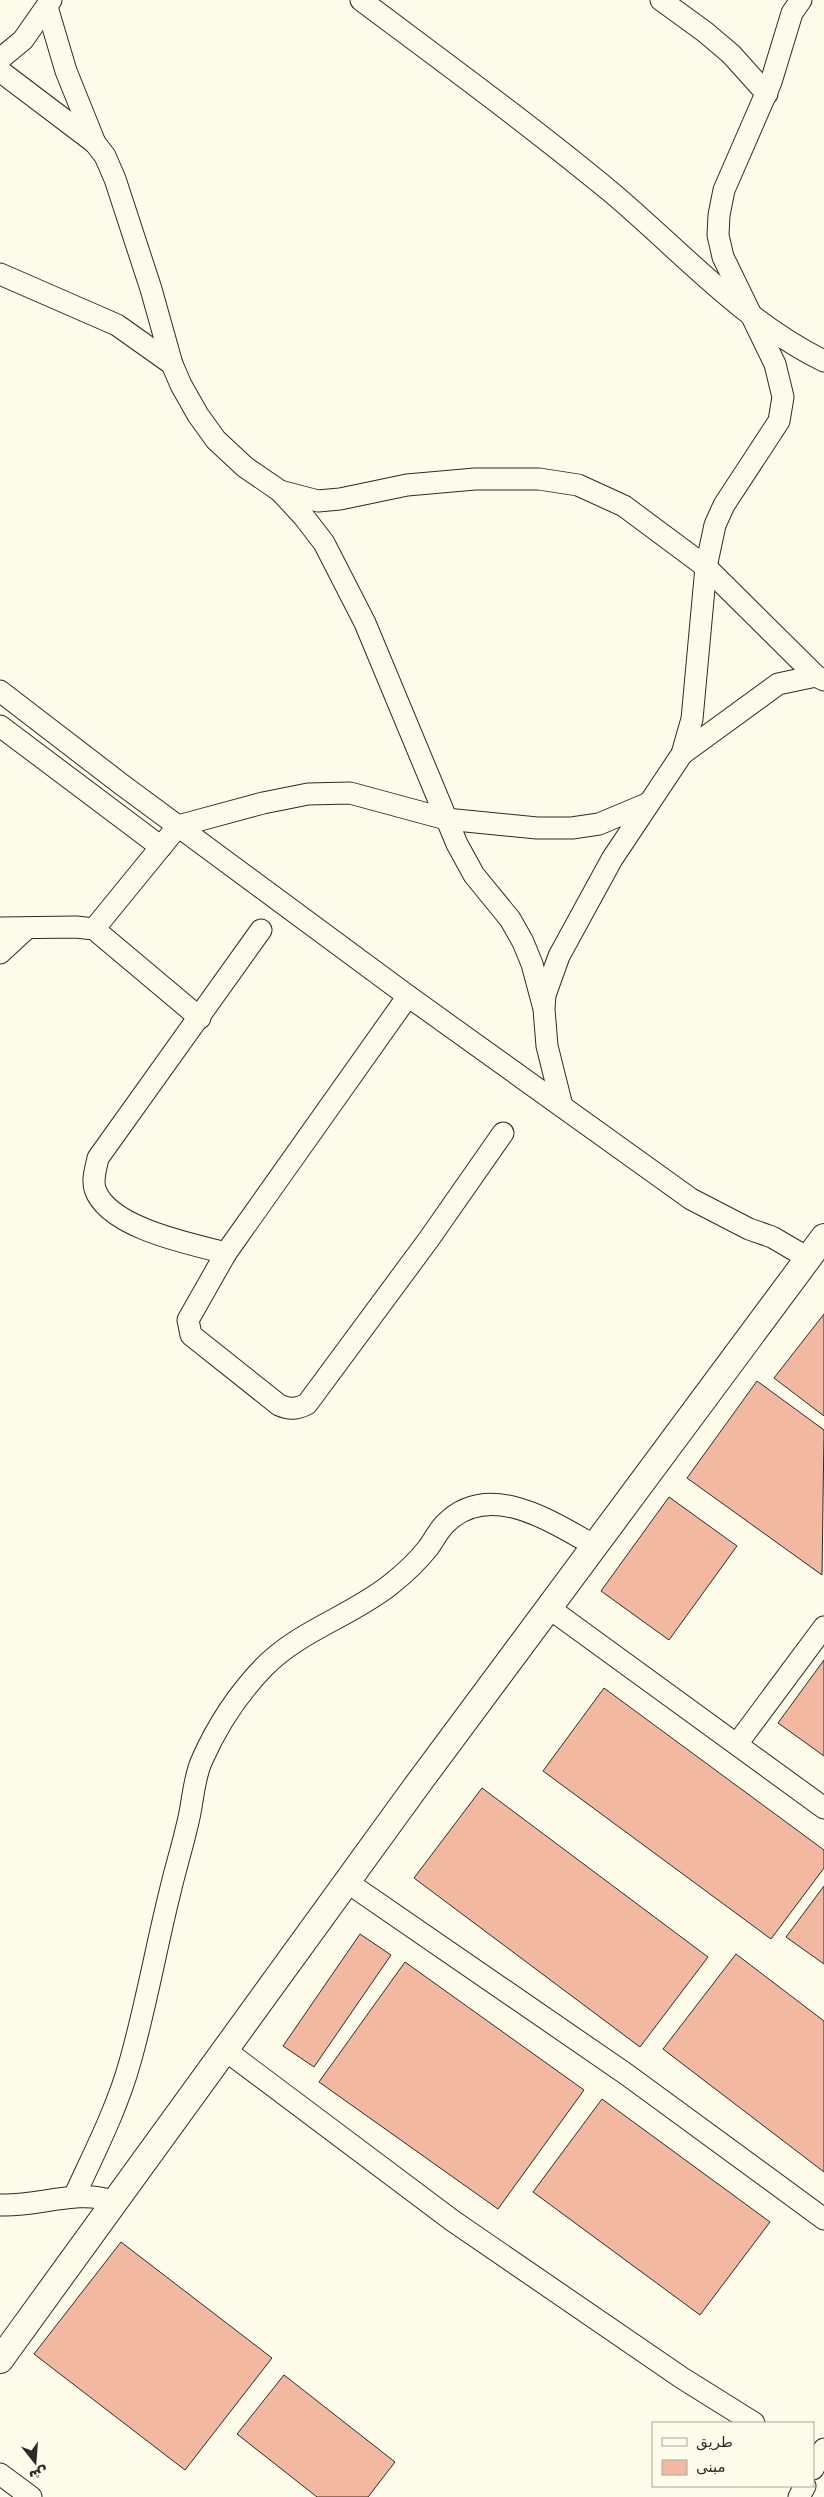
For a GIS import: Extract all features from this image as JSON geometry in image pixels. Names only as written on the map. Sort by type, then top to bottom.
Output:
[{"type":"main road","points":[[0,2360],[347,1882],[595,1546],[819,1248]]},
{"type":"street","points":[[361,0],[542,137],[612,193],[752,316],[808,353],[824,361]]},
{"type":"street","points":[[661,0],[705,32],[731,54],[767,94]]},
{"type":"street","points":[[562,1106],[547,1046],[544,1009],[545,995],[559,956],[612,858],[682,754],[692,719],[706,567],[715,525],[724,505],[779,421],[783,397],[775,364],[723,257],[718,236],[719,215],[724,190],[767,94],[792,13],[801,0]]},
{"type":"street","points":[[0,59],[23,40],[49,4]]},
{"type":"street","points":[[49,4],[57,47],[95,143]]},
{"type":"street","points":[[0,70],[95,143],[105,156],[115,179],[151,289],[172,364],[198,415],[216,440],[245,467],[280,491],[304,517],[324,543],[365,623],[446,819],[474,875],[510,919],[523,942],[532,964],[544,1009]]},
{"type":"street","points":[[0,274],[117,325],[172,364]]},
{"type":"street","points":[[280,491],[318,500],[340,499],[407,486],[475,479],[540,479],[578,485],[624,506],[706,567],[820,678]]},
{"type":"street","points":[[682,754],[778,684],[820,678]]},
{"type":"street","points":[[0,692],[408,996],[691,1199],[723,1216],[772,1237],[819,1248]]},
{"type":"street","points":[[0,726],[161,847]]},
{"type":"street","points":[[94,929],[178,826],[264,803],[308,794],[350,793],[446,819],[536,828],[572,828],[599,824],[649,803]]},
{"type":"street","points":[[0,928],[76,926],[94,929],[200,1018]]},
{"type":"street","points":[[0,954],[27,928]]},
{"type":"street","points":[[226,1253],[162,1236],[141,1228],[113,1211],[102,1201],[95,1188],[94,1174],[98,1158],[200,1018],[261,930]]},
{"type":"street","points":[[408,996],[226,1253],[188,1320],[191,1335],[279,1405],[288,1409],[298,1408],[307,1404],[429,1239],[503,1133]]},
{"type":"street","points":[[74,2197],[118,2100],[130,2064],[152,1978],[169,1892],[188,1824],[200,1762],[220,1723],[241,1694],[265,1666],[288,1647],[351,1612],[405,1573],[428,1548],[443,1525],[459,1512],[480,1505],[499,1504],[527,1511],[595,1546]]},
{"type":"street","points":[[549,1608],[824,1808]]},
{"type":"street","points":[[737,1744],[824,1627]]},
{"type":"street","points":[[347,1882],[626,2074],[824,2219]]},
{"type":"street","points":[[225,2050],[454,2221],[682,2378],[752,2422]]},
{"type":"street","points":[[0,2205],[49,2202],[74,2197],[94,2196],[116,2202]]},
{"type":"street","points":[[0,2474],[32,2497]]},
{"type":"building","points":[[824,1314],[824,1416],[774,1378]]},
{"type":"building","points":[[757,1381],[824,1430],[822,1575],[687,1478]]},
{"type":"building","points":[[669,1497],[737,1546],[669,1640],[601,1591]]},
{"type":"building","points":[[824,1660],[824,1756],[778,1723]]},
{"type":"building","points":[[604,1688],[824,1850],[824,1868],[771,1939],[543,1771]]},
{"type":"building","points":[[482,1788],[708,1957],[640,2047],[414,1878]]},
{"type":"building","points":[[824,1886],[824,1964],[786,1937]]},
{"type":"building","points":[[360,1934],[391,1955],[314,2067],[283,2046]]},
{"type":"building","points":[[736,1954],[824,2021],[824,2172],[663,2049]]},
{"type":"building","points":[[405,1962],[584,2090],[498,2209],[319,2082]]},
{"type":"building","points":[[602,2099],[770,2222],[700,2315],[533,2192]]},
{"type":"building","points":[[121,2242],[272,2358],[185,2470],[34,2354]]},
{"type":"building","points":[[284,2375],[395,2462],[368,2497],[317,2497],[237,2434]]}]
